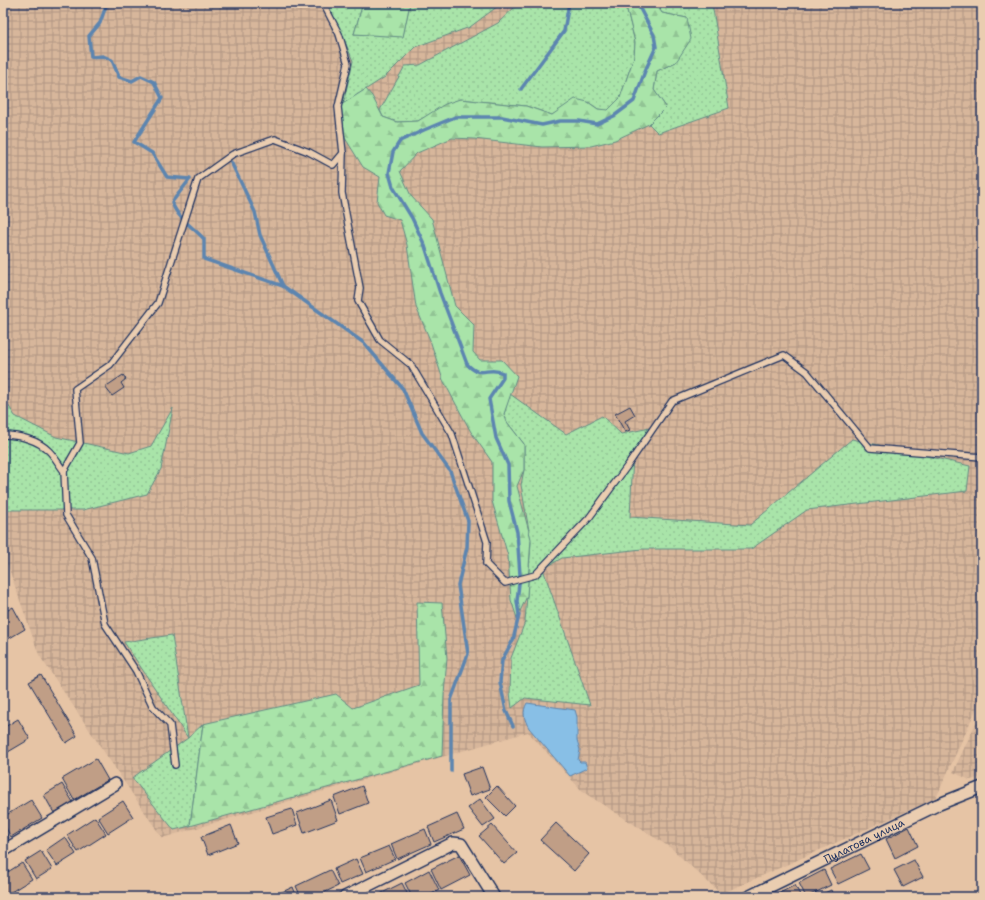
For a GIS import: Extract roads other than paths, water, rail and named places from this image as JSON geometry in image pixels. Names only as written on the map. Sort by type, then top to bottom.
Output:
[{"type":"street","points":[[3,851],[115,784]]},
{"type":"street","name":"Пулатова улица","points":[[748,897],[937,805],[982,787]]},
{"type":"street","points":[[345,897],[453,843],[460,844],[494,897]]},
{"type":"lane","points":[[323,3],[339,34],[348,64],[338,107],[343,153],[342,193],[360,288],[358,301],[380,340],[412,365],[452,434],[487,542],[486,564],[505,583],[535,575],[589,518],[672,401],[784,355],[807,372],[870,448],[982,457]]},
{"type":"lane","points":[[175,765],[170,725],[153,707],[136,671],[105,624],[92,558],[66,515],[64,472],[80,443],[75,389],[110,364],[158,303],[198,179],[233,154],[275,139],[309,152],[333,165],[343,153]]},
{"type":"lane","points":[[3,435],[30,439],[49,451],[64,472]]},
{"type":"water","points":[[527,703],[575,710],[577,717],[577,740],[580,750],[578,760],[580,762],[585,762],[587,768],[570,776],[529,728],[524,716],[524,709]]},
{"type":"waterway","points":[[107,3],[100,23],[89,36],[91,57],[103,56],[112,60],[119,77],[132,81],[141,76],[154,82],[162,98],[134,142],[152,153],[167,177],[190,179],[172,202],[181,217],[204,239],[204,259],[283,286],[364,343],[403,389],[422,433],[450,471],[468,521],[467,547],[458,585],[468,654],[451,700],[451,771]]},
{"type":"waterway","points":[[521,89],[564,31],[569,3]]},
{"type":"waterway","points":[[513,726],[506,711],[500,682],[502,660],[513,640],[519,615],[517,601],[520,575],[517,532],[509,501],[508,465],[496,438],[489,399],[503,378],[503,373],[493,370],[481,372],[476,371],[467,364],[440,293],[425,246],[412,218],[393,187],[389,173],[393,152],[400,141],[455,117],[502,117],[542,125],[560,121],[579,121],[597,124],[614,116],[634,101],[656,47],[654,35],[637,3]]},
{"type":"waterway","points":[[231,162],[255,212],[260,235],[283,286]]}]
